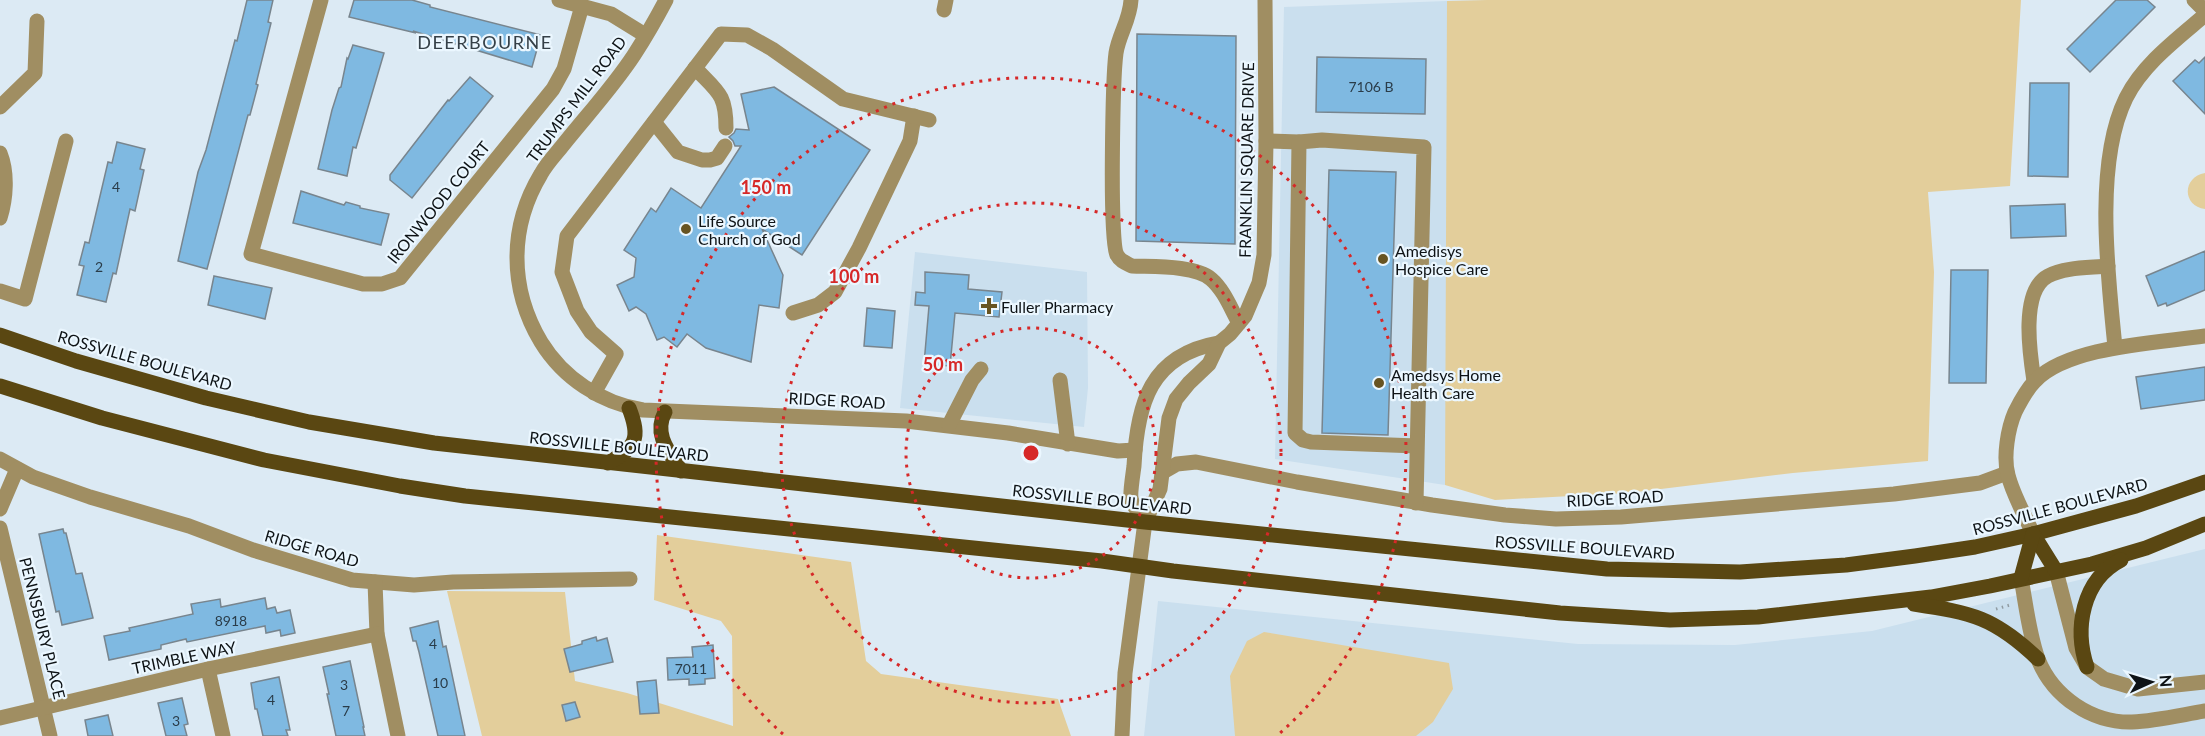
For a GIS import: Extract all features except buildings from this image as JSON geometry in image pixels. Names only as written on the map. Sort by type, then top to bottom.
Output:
[{"type":"main road","name":"ROSSVILLE BOULEVARD","points":[[0,335],[144,382],[309,422],[434,443],[1564,566],[1740,572],[1846,565],[1975,547],[2033,534],[2136,506],[2205,482]]},
{"type":"main road","points":[[0,386],[102,418],[252,457],[317,471],[465,496],[1139,566],[1560,613],[1670,620],[1758,617],[1941,595],[2092,564],[2146,548],[2205,524]]},
{"type":"main road","points":[[608,463],[628,452],[636,439],[636,425],[629,408]]},
{"type":"main road","points":[[665,412],[661,419],[660,434],[681,471]]},
{"type":"main road","points":[[2033,534],[2056,571]]},
{"type":"main road","points":[[2021,578],[2033,534]]},
{"type":"main road","points":[[2087,667],[2082,650],[2081,633],[2085,604],[2091,590],[2105,570],[2146,548]]},
{"type":"main road","points":[[1896,601],[1954,610],[1983,619],[2011,635],[2038,659]]},
{"type":"street","name":"IRONWOOD COURT","points":[[321,0],[251,254],[363,284],[382,284],[400,278],[553,89],[564,69],[582,6]]},
{"type":"street","points":[[559,0],[611,14],[645,35]]},
{"type":"street","name":"TRUMPS MILL ROAD","points":[[551,359],[524,307],[517,276],[515,253],[520,223],[528,198],[542,172],[633,56],[666,0]]},
{"type":"street","points":[[1131,0],[1130,14],[1120,38],[1115,69],[1113,207],[1116,255],[1131,266],[1191,271],[1205,275],[1213,280],[1221,291],[1239,323]]},
{"type":"street","name":"FRANKLIN SQUARE DRIVE","points":[[1122,736],[1125,673],[1145,522],[1160,489],[1169,418],[1176,399],[1209,364],[1219,343],[1245,316],[1256,292],[1264,255],[1265,0]]},
{"type":"street","points":[[2115,347],[2108,266],[2109,158],[2114,129],[2127,97],[2152,63],[2205,13],[2194,0]]},
{"type":"street","points":[[0,107],[35,73],[37,21]]},
{"type":"street","points":[[594,393],[616,354],[591,332],[577,311],[562,272],[567,236],[721,34],[747,35],[843,99],[929,120]]},
{"type":"street","points":[[695,68],[723,98],[726,128]]},
{"type":"street","points":[[793,313],[818,305],[835,292],[859,248],[910,141],[914,116]]},
{"type":"street","points":[[654,122],[678,152],[710,160],[717,158],[725,146]]},
{"type":"street","points":[[1266,141],[1322,140],[1424,147],[1416,502]]},
{"type":"street","points":[[0,291],[25,300],[66,141]]},
{"type":"street","points":[[1299,142],[1295,433],[1303,440],[1311,442],[1417,446]]},
{"type":"street","points":[[0,153],[5,196],[0,218]]},
{"type":"street","points":[[2034,381],[2030,355],[2030,316],[2032,297],[2040,281],[2061,272],[2108,266]]},
{"type":"street","points":[[2033,534],[2007,473],[2007,442],[2010,422],[2034,381],[2046,371],[2064,362],[2115,347],[2205,336]]},
{"type":"street","points":[[1145,522],[1131,498],[1139,424],[1151,384],[1184,353],[1200,346],[1219,343]]},
{"type":"street","name":"RIDGE ROAD","points":[[551,359],[581,385],[608,401],[629,408],[665,412],[906,421],[949,425],[1118,452],[1135,450]]},
{"type":"street","points":[[949,425],[972,380],[981,369]]},
{"type":"street","points":[[1060,380],[1068,444]]},
{"type":"street","name":"RIDGE ROAD","points":[[0,459],[17,469],[90,497],[189,526],[253,550],[352,580],[414,585],[453,582],[630,579]]},
{"type":"street","name":"RIDGE ROAD","points":[[1163,472],[1177,464],[1196,462],[1416,502],[1505,515],[1556,519],[1621,517],[1930,490],[1980,483],[2007,473]]},
{"type":"street","points":[[0,510],[17,469]]},
{"type":"street","name":"PENNSBURY PLACE","points":[[0,528],[50,736]]},
{"type":"street","points":[[2056,571],[2072,636],[2080,658],[2087,667],[2104,679],[2138,690],[2205,682]]},
{"type":"street","points":[[2021,578],[2038,659],[2066,699],[2097,717],[2114,721],[2131,722],[2205,711]]},
{"type":"street","points":[[375,582],[377,634],[398,736]]},
{"type":"street","name":"TRIMBLE WAY","points":[[0,718],[208,669],[377,634]]},
{"type":"street","points":[[208,669],[222,736]]},
{"type":"path","points":[[1988,611],[2017,603]]},
{"type":"shaded area","points":[[2021,0],[2010,186],[1928,192],[1934,272],[1928,461],[1793,473],[1628,493],[1495,500],[1445,485],[1447,1]]},
{"type":"shaded area","points":[[1447,1],[1448,332],[1445,485],[1275,459],[1284,7]]},
{"type":"shaded area","points":[[2205,173],[2205,209],[2192,203],[2188,191],[2192,180]]},
{"type":"shaded area","points":[[915,252],[1087,272],[1088,388],[1084,427],[900,408]]},
{"type":"shaded area","points":[[657,535],[851,562],[866,661],[881,674],[1058,699],[1071,736],[482,736],[447,591],[565,592],[575,681],[627,693],[733,726],[732,636],[721,621],[654,600]]},
{"type":"shaded area","points":[[2205,549],[2205,736],[1144,736],[1158,601],[1578,644],[1735,645],[1872,631]]},
{"type":"shaded area","points":[[1264,632],[1449,663],[1453,689],[1433,722],[1416,736],[1235,736],[1230,676],[1247,641]]},
{"type":"place","name":"Life Source Church of God","points":[[686,229]]},
{"type":"place","name":"Amedisys Hospice Care","points":[[1383,259]]},
{"type":"place","name":"Fuller Pharmacy","points":[[989,306]]},
{"type":"place","name":"Amedsys Home Health Care","points":[[1379,383]]},
{"type":"district","name":"DEERBOURNE","points":[[485,42]]}]
